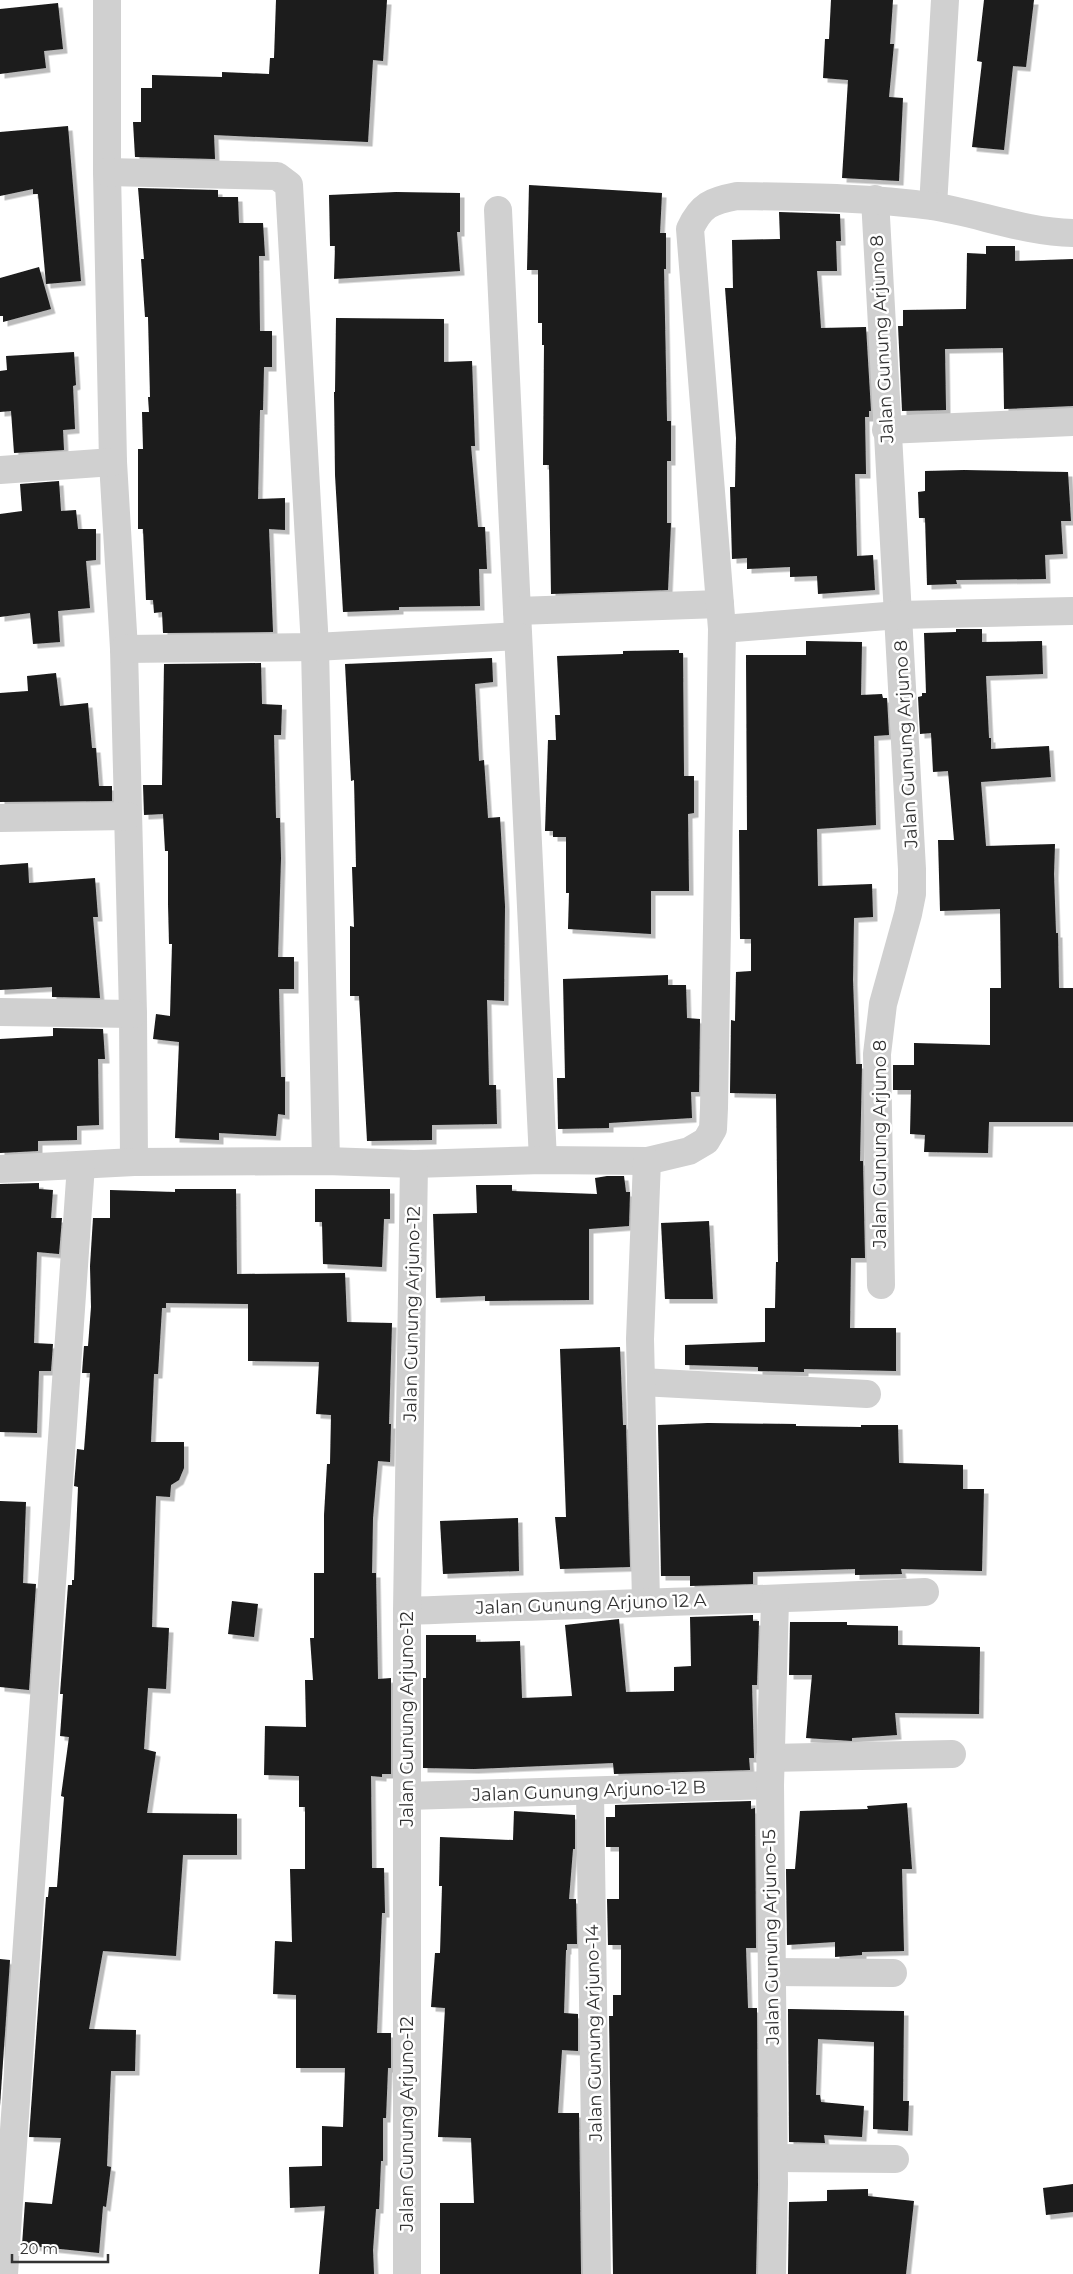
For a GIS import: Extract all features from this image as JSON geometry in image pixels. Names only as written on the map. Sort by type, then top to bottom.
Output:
[{"type":"street","points":[[107,0],[107,172],[113,462],[124,649],[134,1014],[134,1162]]},
{"type":"street","points":[[933,206],[945,0]]},
{"type":"street","points":[[107,172],[277,176],[289,185],[315,647],[326,1161]]},
{"type":"street","points":[[0,1169],[134,1162],[326,1161],[414,1164],[543,1160],[647,1160],[689,1151],[706,1141],[713,1129],[721,616],[690,229],[697,214],[716,200],[730,198],[875,198],[933,206],[1037,230],[1073,234]]},
{"type":"street","name":"Jalan Gunung Arjuno 8","points":[[875,198],[886,430],[899,615],[912,894],[884,1004],[877,1054],[881,1285]]},
{"type":"street","points":[[498,210],[543,1160]]},
{"type":"street","points":[[886,430],[1073,422]]},
{"type":"street","points":[[0,470],[113,462]]},
{"type":"street","points":[[124,649],[315,647],[517,624],[721,616],[899,615],[1073,611]]},
{"type":"street","points":[[0,818],[128,816]]},
{"type":"street","points":[[0,1012],[134,1014]]},
{"type":"street","points":[[646,1601],[640,1339],[647,1160]]},
{"type":"street","name":"Jalan Gunung Arjuno-12","points":[[407,2274],[407,1610],[414,1164]]},
{"type":"street","points":[[4,2274],[82,1165]]},
{"type":"street","points":[[641,1382],[867,1394]]},
{"type":"street","name":"Jalan Gunung Arjuno 12 A","points":[[407,1610],[646,1601],[775,1600],[925,1592]]},
{"type":"street","name":"Jalan Gunung Arjuno-15","points":[[772,2274],[774,2158],[770,1758],[775,1600]]},
{"type":"street","points":[[770,1758],[952,1754]]},
{"type":"street","name":"Jalan Gunung Arjuno-12 B","points":[[408,1796],[590,1792],[770,1785]]},
{"type":"street","name":"Jalan Gunung Arjuno-14","points":[[590,1792],[597,2274]]},
{"type":"street","points":[[772,1972],[893,1974]]},
{"type":"street","points":[[774,2158],[895,2159]]},
{"type":"building","points":[[276,0],[387,0],[383,61],[373,60],[368,142],[214,135],[215,159],[135,157],[133,122],[141,122],[141,88],[152,88],[152,75],[222,77],[222,72],[269,74],[270,58],[274,58]]},
{"type":"building","points":[[831,0],[893,0],[890,44],[894,44],[889,97],[903,98],[899,181],[842,178],[848,80],[823,78],[825,39],[829,39]]},
{"type":"building","points":[[984,0],[1034,0],[1026,67],[1013,66],[1004,150],[972,147],[982,62],[977,61]]},
{"type":"building","points":[[58,3],[63,49],[44,51],[46,68],[0,74],[0,9]]},
{"type":"building","points":[[68,126],[81,281],[46,284],[38,194],[33,194],[33,189],[0,196],[0,132]]},
{"type":"building","points":[[529,185],[662,193],[660,233],[666,233],[666,269],[664,269],[667,421],[671,421],[671,461],[667,461],[667,523],[671,523],[668,590],[551,594],[549,465],[543,465],[544,345],[542,345],[542,323],[538,323],[538,270],[527,270]]},
{"type":"building","points":[[138,188],[218,190],[218,197],[238,197],[239,223],[263,223],[265,256],[259,256],[260,331],[272,331],[272,367],[264,367],[263,410],[260,410],[258,499],[285,498],[285,530],[269,529],[273,632],[163,633],[162,612],[154,613],[153,600],[146,600],[143,529],[138,529],[138,449],[143,449],[142,412],[149,412],[148,397],[150,397],[148,317],[145,317],[141,259],[144,259]]},
{"type":"building","points":[[396,192],[460,193],[460,232],[457,232],[460,271],[334,279],[335,246],[330,246],[329,195]]},
{"type":"building","points":[[779,212],[840,214],[841,241],[836,241],[837,271],[817,271],[821,328],[866,327],[871,411],[869,411],[869,417],[865,417],[866,474],[855,474],[857,556],[873,555],[875,590],[818,594],[817,576],[790,577],[790,567],[747,569],[747,558],[732,559],[730,487],[735,487],[736,438],[725,288],[733,288],[732,240],[780,239]]},
{"type":"building","points":[[986,246],[1015,246],[1015,261],[1073,259],[1073,406],[1004,409],[1003,348],[945,349],[946,410],[902,411],[898,326],[903,326],[903,310],[966,309],[967,253],[986,254]]},
{"type":"building","points":[[39,267],[51,309],[3,322],[3,316],[0,316],[0,278]]},
{"type":"building","points":[[336,318],[444,319],[444,362],[472,361],[475,446],[471,446],[478,527],[485,527],[487,569],[479,569],[480,606],[399,607],[399,610],[343,612],[335,475],[334,392]]},
{"type":"building","points":[[74,352],[76,385],[73,386],[75,429],[63,430],[64,450],[14,453],[11,411],[0,412],[0,371],[7,370],[6,356]]},
{"type":"building","points":[[925,471],[1068,472],[1071,521],[1061,521],[1063,554],[1045,555],[1046,579],[956,580],[957,584],[927,585],[925,518],[919,518],[918,492],[925,491]]},
{"type":"building","points":[[59,481],[61,511],[76,510],[78,529],[96,529],[96,560],[86,561],[90,608],[58,611],[60,642],[33,644],[30,613],[0,617],[0,514],[22,511],[20,484]]},
{"type":"building","points":[[956,629],[982,629],[982,642],[1042,641],[1043,674],[986,676],[991,749],[1049,746],[1051,777],[981,782],[986,846],[1055,844],[1054,874],[1059,988],[1073,988],[1073,1122],[989,1122],[988,1153],[924,1152],[925,1135],[910,1134],[911,1090],[893,1090],[893,1065],[914,1065],[914,1043],[990,1045],[990,988],[1001,988],[1000,909],[940,911],[938,840],[954,840],[948,771],[933,772],[931,733],[920,734],[918,697],[922,696],[922,693],[926,693],[924,633],[956,632]]},
{"type":"building","points":[[806,641],[862,642],[861,695],[882,694],[883,698],[887,698],[889,735],[874,736],[876,825],[817,829],[818,886],[872,884],[873,917],[854,918],[853,980],[856,1064],[862,1064],[860,1161],[863,1161],[865,1258],[851,1258],[850,1328],[896,1328],[896,1371],[804,1369],[804,1372],[758,1371],[758,1367],[685,1365],[685,1345],[765,1342],[765,1308],[775,1308],[776,1262],[778,1262],[776,1094],[730,1093],[731,1020],[735,1021],[736,972],[751,971],[751,939],[740,939],[739,830],[747,830],[746,655],[806,655]]},
{"type":"building","points":[[679,650],[679,653],[683,653],[684,776],[694,776],[694,813],[688,814],[689,891],[651,891],[651,934],[568,929],[569,893],[566,893],[566,837],[553,837],[553,831],[545,831],[548,740],[556,740],[555,715],[560,715],[557,656],[623,654],[623,651]]},
{"type":"building","points":[[492,658],[493,682],[475,684],[479,761],[484,760],[488,818],[500,817],[505,906],[504,1001],[487,1000],[489,1085],[496,1085],[497,1124],[432,1125],[432,1140],[367,1141],[359,996],[350,996],[350,926],[354,927],[352,867],[356,867],[354,780],[351,781],[345,664]]},
{"type":"building","points":[[261,663],[262,704],[282,705],[281,735],[274,735],[276,818],[280,818],[281,858],[278,957],[294,957],[294,989],[279,989],[281,1077],[285,1077],[285,1115],[278,1114],[276,1136],[219,1133],[219,1140],[175,1138],[179,1042],[153,1039],[156,1014],[170,1016],[172,944],[169,944],[168,851],[165,851],[163,814],[144,815],[143,785],[162,785],[164,664]]},
{"type":"building","points":[[56,673],[60,706],[88,703],[92,748],[96,748],[99,786],[112,786],[112,801],[0,802],[0,693],[28,691],[27,676]]},
{"type":"building","points":[[28,863],[29,883],[95,878],[98,917],[93,917],[100,998],[52,997],[52,987],[0,990],[0,865]]},
{"type":"building","points":[[668,975],[668,985],[686,985],[687,1018],[700,1019],[699,1092],[691,1092],[692,1118],[609,1123],[609,1128],[558,1129],[557,1078],[565,1078],[563,979]]},
{"type":"building","points":[[53,1028],[103,1029],[105,1059],[98,1059],[99,1125],[77,1126],[77,1140],[38,1141],[38,1151],[0,1153],[0,1039],[53,1036]]},
{"type":"building","points":[[624,1176],[626,1192],[630,1192],[629,1226],[589,1229],[589,1300],[485,1301],[485,1296],[436,1298],[433,1214],[477,1213],[476,1185],[512,1185],[512,1191],[597,1194],[595,1178]]},
{"type":"building","points":[[39,1183],[39,1189],[53,1190],[51,1218],[62,1218],[59,1254],[37,1252],[34,1343],[53,1344],[51,1371],[39,1371],[37,1433],[0,1432],[0,1184]]},
{"type":"building","points":[[175,1189],[236,1189],[237,1274],[345,1273],[347,1322],[392,1323],[389,1424],[391,1424],[390,1462],[378,1461],[373,1518],[372,1573],[376,1573],[378,1679],[391,1678],[391,1774],[382,1774],[382,1777],[371,1776],[372,1868],[384,1868],[385,1913],[382,1913],[377,2033],[391,2033],[391,2068],[388,2068],[386,2118],[383,2118],[383,2161],[381,2161],[379,2209],[376,2209],[373,2250],[374,2274],[319,2274],[325,2206],[290,2208],[289,2167],[322,2166],[322,2126],[343,2127],[345,2068],[296,2068],[296,1995],[273,1994],[275,1941],[292,1942],[290,1869],[305,1869],[305,1807],[299,1807],[299,1776],[264,1775],[265,1726],[306,1727],[305,1680],[313,1680],[310,1638],[314,1638],[314,1573],[324,1573],[324,1515],[327,1464],[330,1464],[331,1415],[316,1414],[319,1362],[248,1361],[248,1304],[166,1303],[166,1308],[162,1308],[158,1374],[154,1374],[151,1442],[184,1442],[184,1468],[179,1480],[171,1485],[170,1497],[156,1496],[152,1627],[169,1628],[166,1689],[148,1688],[144,1749],[156,1752],[147,1813],[237,1814],[237,1855],[183,1855],[176,1956],[103,1951],[89,2029],[136,2030],[135,2071],[111,2071],[107,2166],[111,2167],[106,2207],[103,2206],[99,2253],[22,2245],[25,2202],[52,2204],[61,2138],[29,2137],[46,1897],[48,1897],[49,1887],[57,1887],[64,1797],[61,1796],[69,1737],[60,1736],[63,1694],[60,1694],[68,1585],[72,1585],[72,1580],[74,1580],[78,1487],[74,1486],[77,1449],[84,1450],[90,1373],[82,1373],[84,1346],[88,1346],[91,1307],[90,1266],[93,1218],[110,1218],[110,1190],[175,1192]]},
{"type":"building","points":[[315,1189],[390,1189],[390,1219],[384,1219],[382,1267],[323,1264],[322,1222],[315,1222]]},
{"type":"building","points":[[709,1221],[713,1299],[665,1299],[661,1223]]},
{"type":"building","points":[[620,1347],[623,1425],[626,1425],[630,1567],[560,1569],[555,1517],[566,1517],[560,1349]]},
{"type":"building","points":[[708,1423],[861,1427],[861,1425],[898,1425],[899,1463],[963,1465],[963,1489],[984,1489],[982,1571],[901,1569],[902,1574],[855,1575],[855,1569],[753,1572],[753,1584],[690,1586],[690,1576],[661,1576],[658,1425]]},
{"type":"building","points":[[0,1501],[26,1502],[23,1583],[36,1584],[29,1690],[0,1687]]},
{"type":"building","points":[[518,1518],[519,1571],[443,1574],[440,1521]]},
{"type":"building","points":[[232,1601],[258,1604],[254,1637],[228,1634]]},
{"type":"building","points":[[753,1615],[753,1621],[759,1621],[757,1685],[752,1685],[754,1758],[749,1758],[750,1770],[614,1774],[613,1763],[474,1769],[423,1768],[423,1678],[426,1678],[426,1635],[476,1635],[476,1642],[520,1641],[522,1698],[572,1696],[565,1625],[619,1619],[626,1692],[674,1691],[674,1667],[691,1666],[690,1617]]},
{"type":"building","points":[[790,1622],[847,1622],[847,1625],[898,1626],[898,1645],[980,1647],[979,1714],[895,1713],[897,1735],[852,1738],[852,1741],[806,1738],[812,1675],[789,1675]]},
{"type":"building","points":[[751,1801],[751,1809],[755,1808],[756,1948],[746,1948],[748,2008],[757,2008],[758,2185],[756,2274],[613,2274],[609,2016],[613,2016],[613,1995],[621,1995],[621,1945],[608,1945],[607,1899],[619,1899],[619,1847],[606,1847],[606,1817],[615,1817],[615,1805]]},
{"type":"building","points":[[907,1803],[912,1869],[902,1869],[904,1951],[862,1952],[862,1955],[835,1957],[835,1942],[787,1945],[786,1869],[795,1869],[800,1811],[868,1809],[867,1806]]},
{"type":"building","points":[[514,1811],[575,1815],[575,1849],[573,1849],[569,1899],[576,1899],[577,1944],[567,1944],[564,2013],[578,2014],[578,2051],[562,2050],[558,2113],[579,2113],[581,2274],[440,2274],[440,2203],[474,2203],[471,2138],[438,2137],[445,2008],[431,2007],[435,1953],[440,1953],[442,1886],[439,1886],[440,1837],[513,1840]]},
{"type":"building","points":[[0,1959],[10,1960],[0,2106]]},
{"type":"building","points":[[788,2009],[904,2011],[903,2101],[909,2101],[908,2131],[873,2129],[874,2042],[818,2039],[816,2095],[820,2095],[821,2102],[864,2106],[862,2137],[824,2135],[825,2143],[789,2142]]},
{"type":"building","points":[[1073,2184],[1073,2212],[1046,2215],[1043,2188]]},
{"type":"building","points":[[868,2189],[868,2196],[914,2201],[906,2274],[788,2274],[789,2202],[827,2201],[827,2190]]}]
